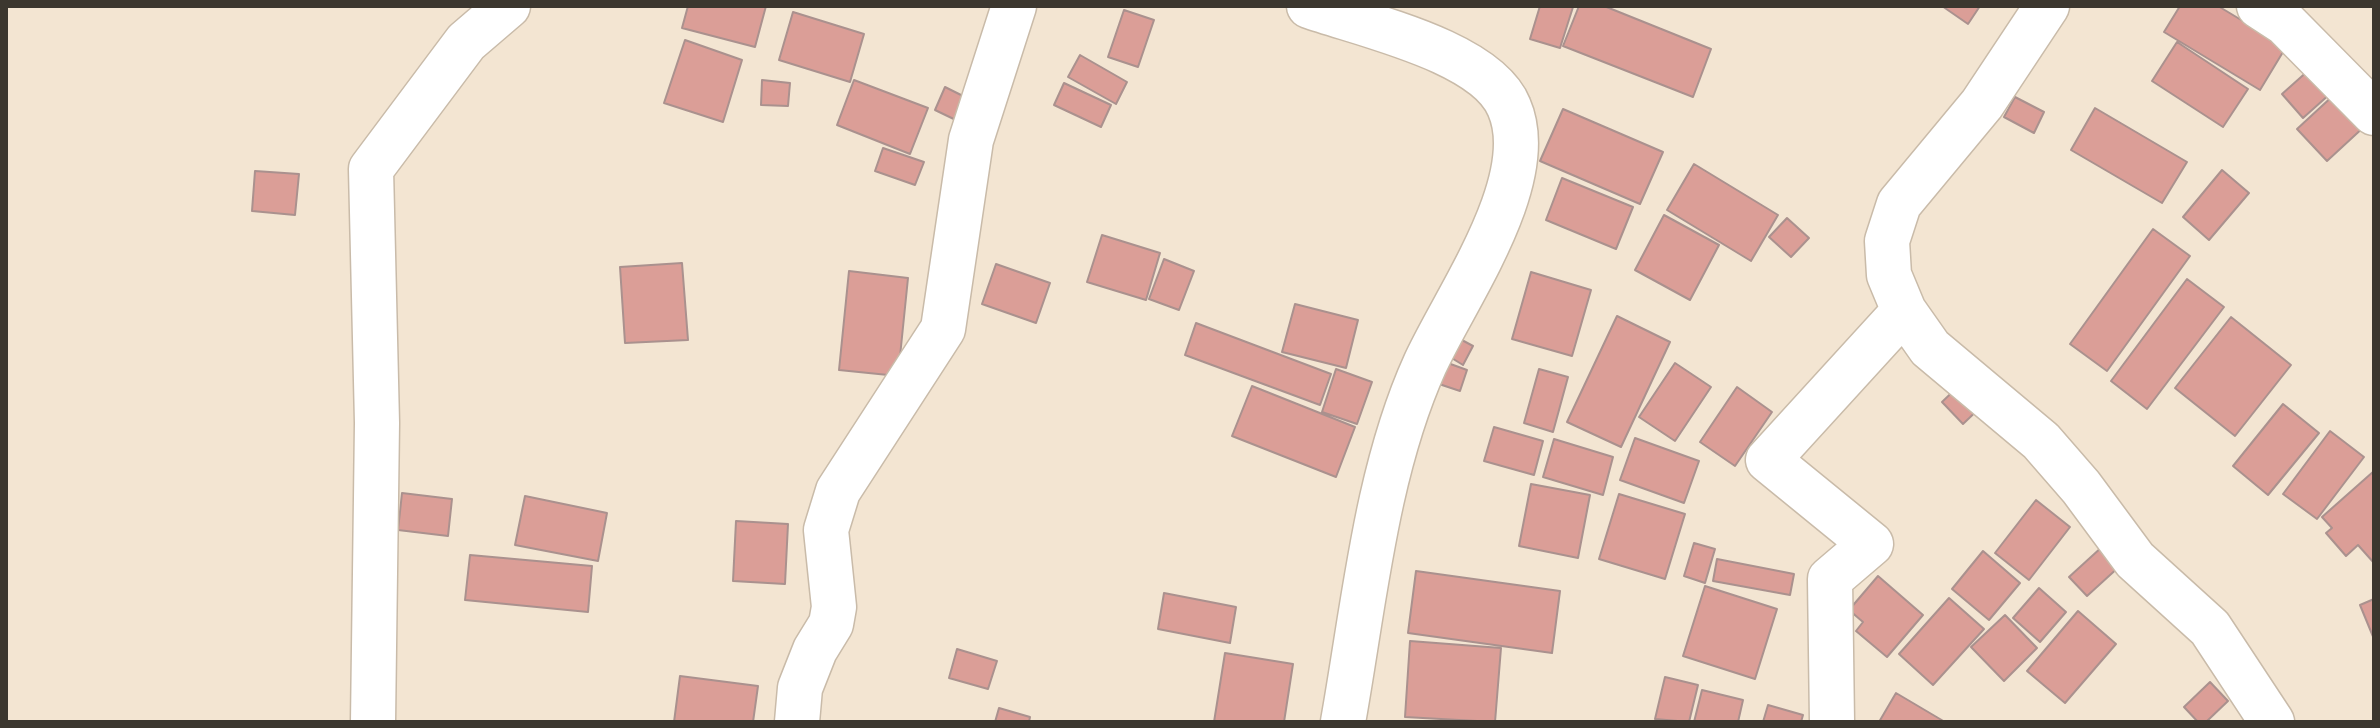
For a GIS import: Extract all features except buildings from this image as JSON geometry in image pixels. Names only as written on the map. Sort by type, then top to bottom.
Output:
[{"type":"street","points":[[373,722],[377,423],[371,169],[466,42],[508,6]]},
{"type":"street","points":[[797,722],[800,688],[815,650],[831,624],[834,607],[826,530],[838,491],[943,329],[971,140],[1014,6]]},
{"type":"street","points":[[1309,6],[1435,50],[1480,70],[1509,104],[1517,136],[1514,168],[1476,273],[1426,362],[1401,426],[1343,722]]},
{"type":"street","points":[[2047,6],[1982,104],[1899,204],[1887,241],[1889,275],[1904,311],[1930,348],[2041,441],[2081,487],[2135,560],[2210,628],[2272,722]]},
{"type":"street","points":[[2259,6],[2285,23],[2374,113]]},
{"type":"street","points":[[1832,722],[1830,579],[1871,544],[1768,460],[1904,311]]}]
